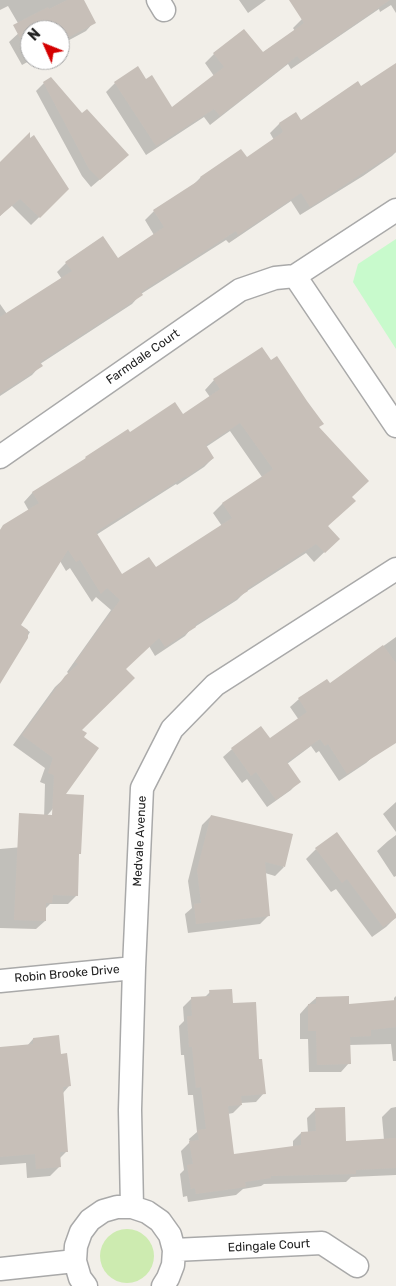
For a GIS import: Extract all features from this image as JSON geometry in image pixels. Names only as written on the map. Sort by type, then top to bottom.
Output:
[{"type":"street","name":"Farmdale Court","points":[[0,457],[240,290],[274,278],[295,276],[396,210]]},
{"type":"street","points":[[295,276],[396,426]]},
{"type":"street","name":"Medvale Avenue","points":[[132,1207],[130,1110],[142,788],[172,729],[215,684],[396,569]]},
{"type":"street","name":"Robin Brooke Drive","points":[[0,981],[134,968]]},
{"type":"street","points":[[86,1286],[80,1278],[75,1261],[76,1246],[81,1232],[90,1220],[102,1211],[117,1207],[132,1207],[147,1212],[160,1221],[170,1235],[174,1250],[173,1265],[163,1286]]},
{"type":"street","name":"Edingale Court","points":[[174,1250],[322,1243],[357,1266]]},
{"type":"street","points":[[0,1269],[75,1261]]},
{"type":"green space","points":[[396,239],[396,349],[353,282],[358,264]]},
{"type":"green space","points":[[122,1229],[132,1229],[142,1233],[150,1241],[154,1256],[150,1271],[142,1279],[132,1283],[122,1283],[112,1279],[104,1271],[100,1261],[100,1251],[104,1241],[112,1233]]},
{"type":"building","points":[[67,0],[84,0],[96,23],[70,37],[70,20],[23,20],[48,7],[49,9]]},
{"type":"building","points":[[289,0],[390,0],[301,61],[297,56],[220,116],[214,109],[156,146],[114,82],[138,66],[146,79],[152,75],[172,107],[224,67],[213,53],[244,29],[263,52],[304,23]]},
{"type":"building","points":[[20,21],[20,38],[13,25]]},
{"type":"building","points":[[396,63],[396,152],[310,207],[301,193],[238,235],[236,231],[141,292],[143,295],[40,362],[43,366],[0,394],[0,317],[72,271],[65,262],[103,236],[118,258],[164,227],[153,210],[201,179],[200,177],[241,149],[247,157],[283,132],[279,123],[296,112],[301,120],[358,81],[361,86]]},
{"type":"building","points":[[51,77],[82,113],[87,109],[129,155],[100,180],[89,169],[43,82]]},
{"type":"building","points":[[30,132],[30,138],[34,135],[69,189],[40,218],[20,199],[0,216],[0,162]]},
{"type":"building","points":[[262,347],[271,360],[277,356],[324,424],[319,427],[369,481],[352,497],[356,501],[328,526],[340,539],[325,553],[316,544],[247,589],[248,591],[165,647],[159,638],[126,669],[135,678],[82,730],[87,733],[84,737],[99,748],[66,794],[84,795],[78,896],[53,895],[52,903],[46,903],[46,921],[14,920],[19,813],[52,815],[54,775],[48,773],[53,758],[22,735],[65,676],[78,664],[75,662],[120,600],[107,588],[101,594],[80,560],[76,562],[68,550],[21,625],[28,630],[28,638],[0,684],[0,530],[3,525],[39,503],[32,492],[128,429],[130,432],[175,402],[183,414],[220,389],[213,379]],"holes":[[[240,423],[273,469],[222,503],[232,518],[156,567],[149,557],[122,574],[96,532],[187,477],[214,458],[206,445]]]},
{"type":"building","points":[[383,645],[396,663],[396,743],[347,774],[328,744],[325,746],[320,739],[287,762],[301,782],[276,800],[256,772],[251,776],[231,748],[261,726],[270,738],[307,712],[298,698],[327,679],[330,683]]},
{"type":"building","points":[[211,815],[293,834],[285,867],[265,862],[270,916],[196,924],[194,904],[201,903],[197,870]]},
{"type":"building","points":[[337,832],[396,914],[396,918],[383,927],[347,879],[342,883],[315,848]]},
{"type":"building","points":[[232,989],[233,1003],[256,1002],[259,1059],[262,1059],[266,1094],[241,1096],[242,1105],[228,1106],[234,1154],[301,1145],[301,1132],[316,1131],[315,1108],[345,1107],[346,1141],[396,1138],[396,1168],[356,1170],[356,1174],[271,1176],[271,1178],[245,1182],[246,1187],[196,1194],[195,1188],[191,1189],[187,1165],[193,1164],[189,1141],[199,1140],[197,1130],[206,1129],[201,1087],[196,1088],[192,1047],[189,1047],[187,1016],[192,1016],[191,997],[210,996],[209,990]]},
{"type":"building","points":[[349,996],[349,1004],[396,1000],[396,1027],[371,1030],[371,1036],[350,1037],[351,1064],[317,1065],[316,1031],[308,1031],[308,1004],[316,1004],[316,997]]},
{"type":"building","points":[[59,1035],[61,1054],[67,1053],[71,1086],[63,1087],[68,1152],[60,1152],[61,1167],[36,1169],[35,1154],[0,1157],[0,1047],[33,1044],[33,1038]]}]
